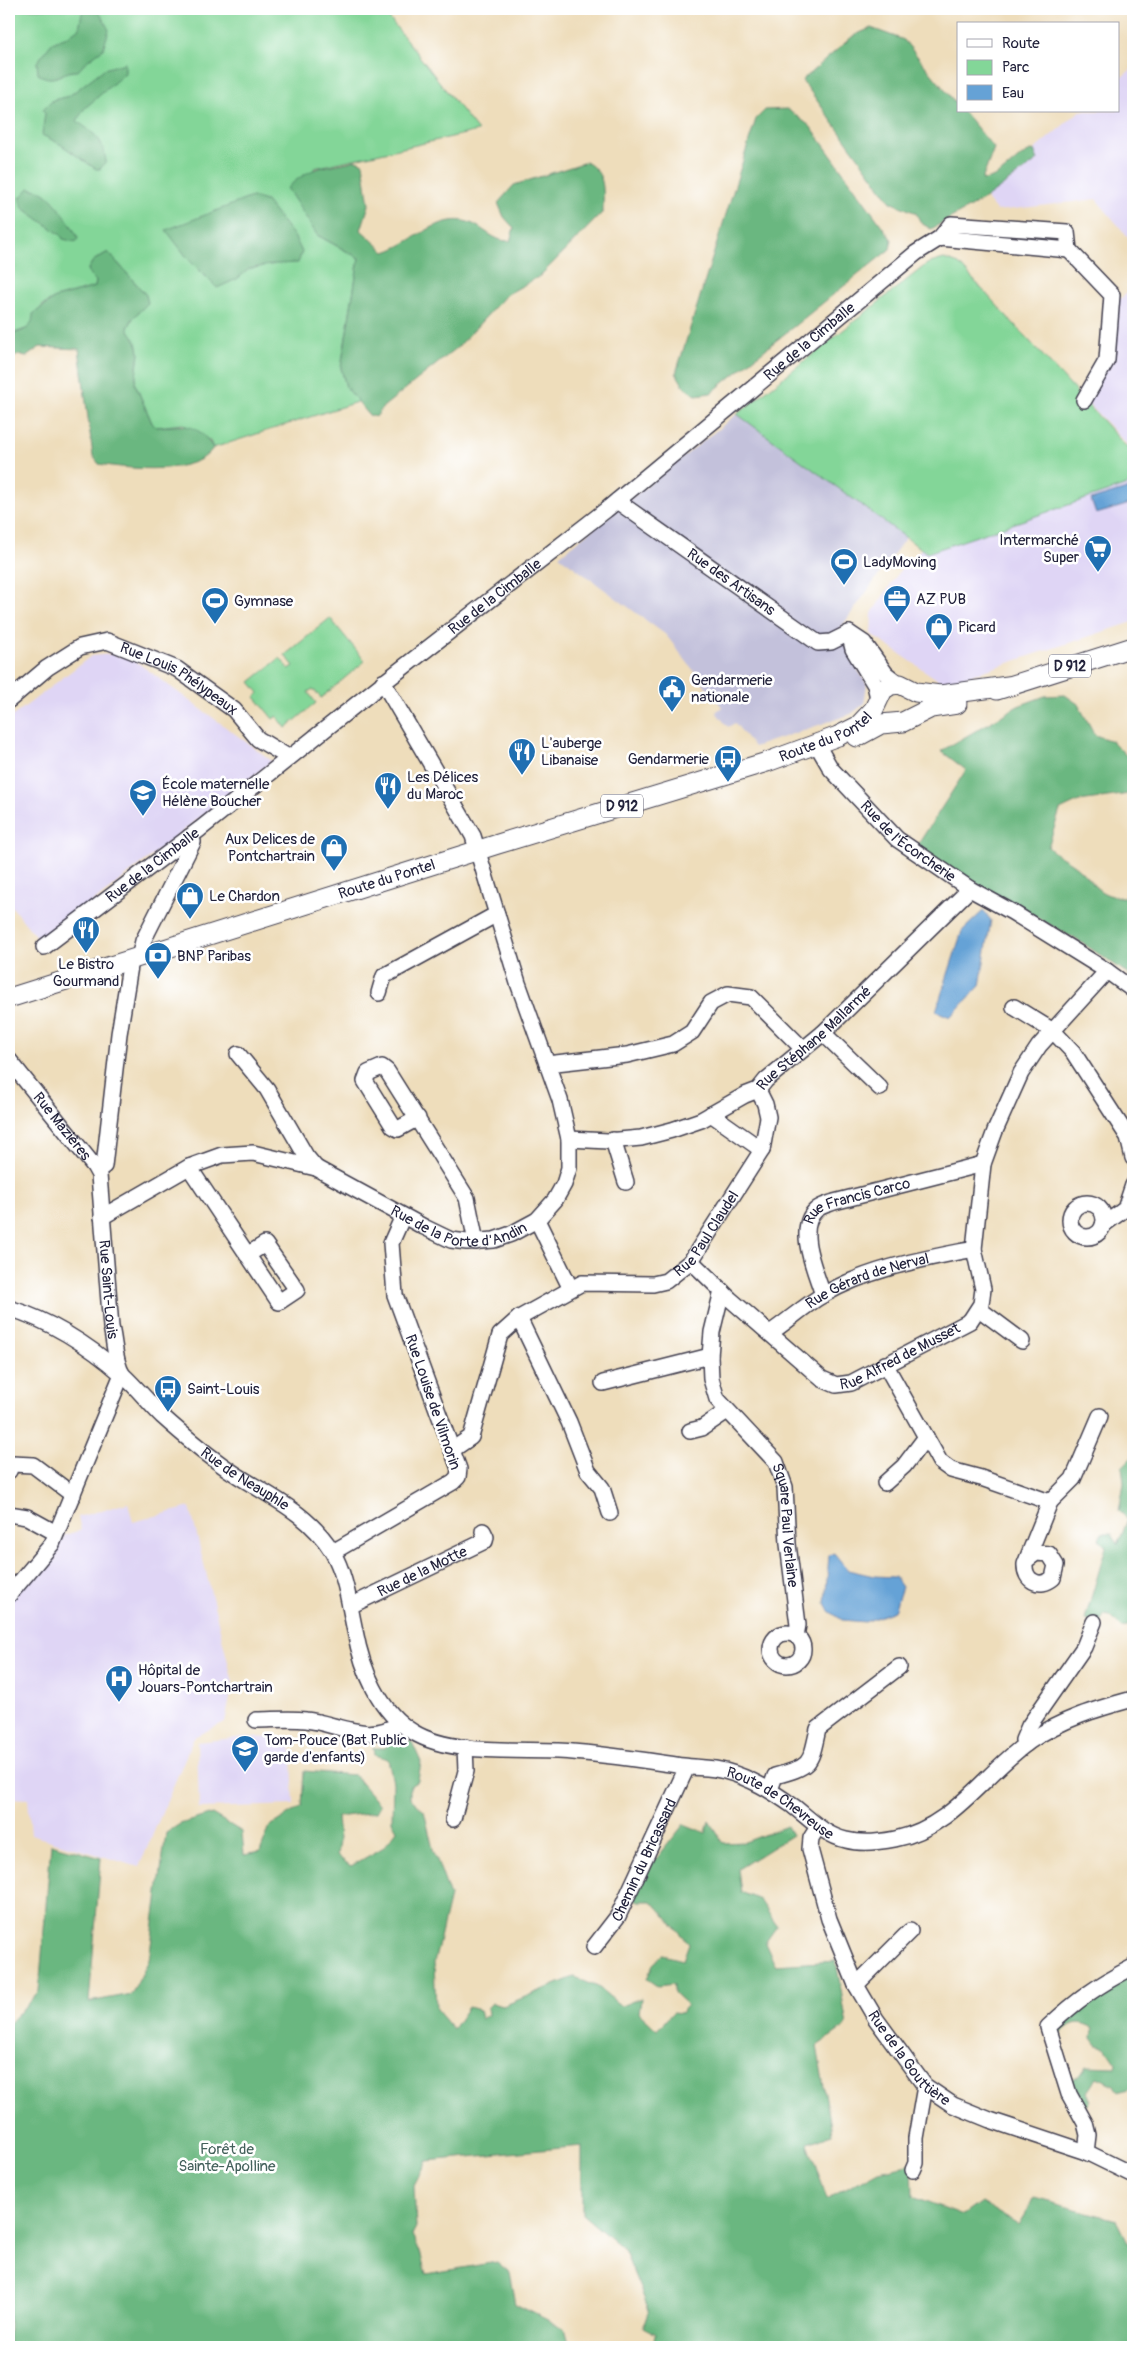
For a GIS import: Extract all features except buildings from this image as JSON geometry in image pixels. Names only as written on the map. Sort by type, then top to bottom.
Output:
[{"type":"main road","name":"Route du Pontel","points":[[766,762],[820,750],[855,738],[881,724],[901,721],[931,708],[973,700],[1008,686],[1133,647]]},
{"type":"main road","name":"Route du Pontel","points":[[9,998],[477,850],[766,762],[850,730],[866,719],[886,688],[905,687],[922,693],[940,695],[1008,686]]},
{"type":"main road","points":[[901,721],[916,707],[916,698],[905,687]]},
{"type":"main road","name":"Route du Pontel","points":[[878,701],[883,718],[901,721]]},
{"type":"street","name":"Rue de la Cimballe","points":[[44,947],[189,837],[383,682],[617,500],[916,253],[940,238],[951,224],[1067,232],[1069,250]]},
{"type":"street","points":[[940,238],[1069,250],[1112,295],[1107,360],[1084,400]]},
{"type":"street","name":"Rue des Artisans","points":[[617,500],[818,643],[831,642],[849,633]]},
{"type":"street","points":[[849,633],[864,644],[886,674],[905,687]]},
{"type":"street","points":[[849,633],[853,649],[875,686],[878,701]]},
{"type":"street","name":"Rue Louis Phélypeaux","points":[[9,700],[47,668],[80,647],[107,641],[177,670],[234,710],[258,738],[288,757]]},
{"type":"street","name":"Rue de la Porte d'Andin","points":[[102,1217],[189,1167],[222,1155],[254,1154],[316,1168],[451,1240],[476,1242],[494,1240],[511,1234],[537,1220],[554,1200],[564,1184],[569,1168],[569,1139],[560,1100],[497,914],[473,836],[383,682]]},
{"type":"street","name":"Rue de l'Écorcherie","points":[[820,750],[831,769],[897,839],[970,889],[1012,912],[1107,971],[1133,990]]},
{"type":"street","points":[[135,959],[193,842],[189,837]]},
{"type":"street","name":"Rue Stéphane Mallarmé","points":[[569,1139],[613,1140],[641,1138],[672,1130],[711,1114],[758,1090],[766,1080],[823,1033],[970,889]]},
{"type":"street","points":[[379,993],[384,976],[497,914]]},
{"type":"street","name":"Rue Saint-Louis","points":[[122,1374],[115,1357],[116,1347],[111,1326],[97,1170],[104,1166],[119,1034],[135,959]]},
{"type":"street","points":[[1022,1341],[978,1309],[983,1289],[974,1249],[983,1164],[1006,1104],[1021,1074],[1039,1046],[1107,971]]},
{"type":"street","points":[[547,1064],[627,1055],[673,1044],[692,1032],[711,1004],[728,994],[751,997],[803,1049]]},
{"type":"street","points":[[1014,1008],[1053,1031],[1073,1052],[1128,1137],[1133,1158]]},
{"type":"street","points":[[823,1033],[880,1088]]},
{"type":"street","points":[[238,1054],[267,1089],[306,1156],[316,1168]]},
{"type":"street","name":"Rue Mazières","points":[[9,1060],[97,1170]]},
{"type":"street","name":"Rue Paul Claudel","points":[[452,1450],[471,1437],[500,1335],[519,1318],[570,1288],[594,1282],[653,1284],[666,1281],[691,1261],[762,1150],[768,1117],[766,1104],[758,1090]]},
{"type":"street","points":[[711,1114],[762,1150]]},
{"type":"street","points":[[418,1118],[467,1198],[476,1242]]},
{"type":"street","points":[[613,1140],[626,1182]]},
{"type":"street","name":"Rue Francis Carco","points":[[823,1295],[806,1239],[806,1229],[816,1210],[834,1202],[983,1164]]},
{"type":"street","points":[[189,1167],[247,1255]]},
{"type":"street","points":[[1103,1224],[1125,1209],[1133,1185]]},
{"type":"street","name":"Rue Louise de Vilmorin","points":[[332,1552],[453,1482],[458,1477],[459,1469],[395,1295],[390,1243],[403,1216]]},
{"type":"street","points":[[537,1220],[570,1288]]},
{"type":"street","name":"Rue Gérard de Nerval","points":[[770,1333],[823,1295],[864,1276],[924,1259],[974,1249]]},
{"type":"street","name":"Rue Alfred de Musset","points":[[691,1261],[722,1291],[822,1379],[836,1385],[851,1383],[970,1321],[978,1309]]},
{"type":"street","name":"Square Paul Verlaine","points":[[722,1291],[712,1332],[710,1356],[712,1379],[717,1399],[776,1462],[785,1487],[788,1544],[798,1625],[796,1636]]},
{"type":"street","name":"Rue de Neauphle","points":[[9,1308],[51,1324],[75,1339],[122,1374],[165,1418],[210,1456],[301,1516],[319,1533],[340,1568],[355,1634],[373,1686],[381,1702],[396,1720]]},
{"type":"street","points":[[519,1318],[568,1422],[588,1471],[602,1488],[610,1513]]},
{"type":"street","points":[[603,1383],[710,1356]]},
{"type":"street","points":[[885,1364],[940,1462],[951,1470],[981,1478],[1050,1502]]},
{"type":"street","points":[[9,1595],[52,1544],[122,1374]]},
{"type":"street","points":[[690,1431],[702,1428],[727,1411]]},
{"type":"street","points":[[1028,1559],[1050,1502],[1073,1479],[1100,1416]]},
{"type":"street","points":[[885,1483],[904,1466],[926,1437]]},
{"type":"street","points":[[9,1471],[12,1464],[33,1465],[73,1495]]},
{"type":"street","points":[[9,1504],[27,1517],[56,1533]]},
{"type":"street","points":[[9,1514],[27,1517]]},
{"type":"street","name":"Rue de la Motte","points":[[350,1606],[485,1541],[486,1537],[483,1531]]},
{"type":"street","points":[[1026,1744],[1023,1740],[1029,1726],[1084,1647],[1094,1622]]},
{"type":"street","points":[[770,1790],[775,1776],[803,1768],[812,1758],[818,1729],[899,1667]]},
{"type":"street","name":"Route de Chevreuse","points":[[396,1720],[416,1734],[436,1743],[466,1747],[563,1751],[726,1771],[754,1780],[770,1790],[818,1828],[847,1841],[863,1842],[896,1839],[924,1829],[954,1810],[1026,1744],[1044,1732],[1079,1714],[1133,1699]]},
{"type":"street","points":[[256,1720],[306,1720],[364,1733],[384,1730],[396,1720]]},
{"type":"street","points":[[453,1819],[466,1771],[466,1747]]},
{"type":"street","name":"Chemin du Bricassard","points":[[594,1947],[618,1916],[687,1767]]},
{"type":"street","name":"Rue de la Gouttière","points":[[818,1828],[811,1838],[812,1858],[829,1920],[856,1985],[876,2019],[925,2086],[953,2105],[990,2120],[1086,2152],[1133,2175]]},
{"type":"street","points":[[856,1985],[910,1931]]},
{"type":"street","points":[[1086,2152],[1089,2145],[1085,2123],[1069,2094],[1048,2027],[1080,1998],[1099,1984],[1133,1967]]},
{"type":"street","points":[[913,2170],[916,2163],[916,2138],[925,2086]]},
{"type":"shaded area","points":[[1133,68],[1133,243],[1096,199],[997,211],[986,198],[1037,161],[1034,150],[1079,112],[1120,112],[1120,78]]},
{"type":"shaded area","points":[[1133,288],[1133,451],[1083,398],[1108,361],[1107,310]]},
{"type":"shaded area","points":[[737,414],[906,537],[840,629],[853,662],[867,684],[864,704],[851,714],[754,747],[735,723],[728,727],[716,712],[722,707],[666,635],[559,556]]},
{"type":"shaded area","points":[[1133,483],[1133,622],[944,684],[871,634],[872,613],[908,558],[913,559],[921,549],[927,552]]},
{"type":"shaded area","name":"École maternelle Hélène Boucher","points":[[112,654],[134,660],[272,761],[41,943],[9,903],[9,719],[91,656]]},
{"type":"shaded area","name":"Hôpital de Jouars-Pontchartrain","points":[[128,1503],[133,1522],[190,1507],[233,1683],[225,1722],[194,1737],[139,1867],[31,1835],[28,1799],[9,1798],[9,1601],[65,1535],[81,1530],[78,1517]]},
{"type":"shaded area","name":"Tom-Pouce (Bat Public garde d'enfants)","points":[[244,1737],[291,1738],[294,1805],[199,1808],[197,1742]]},
{"type":"green space","points":[[9,9],[382,9],[478,131],[314,168],[317,235],[359,258],[341,368],[346,387],[360,401],[213,448],[210,441],[183,424],[156,427],[152,423],[135,384],[139,353],[138,346],[128,328],[133,318],[147,303],[146,295],[108,252],[93,261],[88,269],[90,275],[96,281],[95,287],[55,298],[42,306],[31,327],[9,335]]},
{"type":"green space","points":[[86,9],[98,12],[109,30],[103,49],[88,60],[78,71],[72,71],[54,78],[38,74],[37,62],[52,43],[67,37],[79,28],[82,13]]},
{"type":"green space","points":[[871,28],[904,40],[957,105],[957,112],[964,112],[994,148],[982,180],[990,179],[1003,172],[1020,157],[1034,150],[1038,160],[986,198],[931,229],[921,223],[916,213],[891,202],[802,80],[853,36]]},
{"type":"green space","points":[[125,63],[125,73],[84,109],[77,121],[97,137],[103,147],[106,162],[100,169],[96,169],[60,144],[42,135],[45,114],[43,110],[53,100],[69,96],[104,69]]},
{"type":"green space","points":[[787,109],[810,126],[892,240],[890,249],[711,393],[696,395],[685,388],[676,373],[756,119],[765,110]]},
{"type":"green space","points":[[356,160],[363,163],[369,205],[361,230],[385,252],[436,225],[457,220],[474,224],[493,237],[510,241],[514,228],[504,217],[498,203],[514,185],[586,162],[598,172],[601,177],[603,190],[603,212],[540,276],[506,295],[458,347],[383,407],[376,417],[369,415],[346,387],[341,368],[359,258],[317,235],[287,188],[312,171]]},
{"type":"green space","points":[[29,188],[42,192],[53,201],[76,233],[78,238],[76,242],[63,239],[61,235],[23,208],[20,198]]},
{"type":"green space","points":[[252,197],[266,201],[294,236],[302,252],[298,263],[276,264],[249,269],[237,279],[217,288],[189,260],[166,230]]},
{"type":"green space","points":[[108,252],[146,295],[148,303],[133,318],[128,328],[138,346],[139,353],[135,384],[152,423],[156,427],[181,426],[195,429],[207,439],[213,448],[204,457],[192,463],[177,467],[143,469],[99,464],[93,456],[79,349],[40,347],[26,357],[18,355],[9,360],[9,335],[29,327],[33,314],[55,298],[95,287],[96,281],[90,275],[88,269],[93,261]]},
{"type":"green space","points":[[944,259],[959,264],[1133,454],[1133,483],[927,553],[737,414],[927,264]]},
{"type":"green space","points":[[330,618],[365,661],[321,698],[313,689],[308,692],[316,703],[286,728],[277,716],[273,719],[255,697],[259,693],[250,682],[280,658],[289,669],[294,666],[285,655]]},
{"type":"green space","points":[[1065,695],[1078,704],[1095,735],[1112,741],[1130,759],[1133,758],[1133,786],[1129,794],[1079,801],[1060,810],[1048,847],[1074,865],[1102,892],[1116,897],[1127,897],[1133,903],[1133,977],[1084,944],[915,849],[966,770],[941,751],[1018,706],[1045,696]]},
{"type":"green space","points":[[1133,1456],[1133,1626],[1122,1628],[1110,1616],[1104,1615],[1100,1623],[1085,1619],[1106,1547],[1099,1539],[1102,1533],[1111,1533],[1118,1544],[1128,1519],[1119,1511],[1124,1483],[1122,1467]]},
{"type":"green space","name":"Forêt de Sainte-Apolline","points":[[392,1739],[412,1742],[421,1762],[418,1781],[410,1786],[410,1799],[424,1811],[433,1849],[450,1896],[434,1963],[436,2009],[453,2029],[468,2007],[479,2010],[481,2019],[488,2015],[487,2008],[492,2003],[503,2006],[574,1977],[598,1987],[621,2006],[641,1998],[639,2013],[657,2030],[673,2012],[682,2013],[687,2005],[674,1993],[674,1984],[657,1986],[647,1979],[653,1964],[663,1955],[683,1960],[689,1943],[652,1901],[639,1901],[632,1898],[642,1877],[684,1824],[706,1833],[709,1821],[723,1843],[745,1842],[787,1826],[792,1835],[738,1869],[741,1892],[760,1900],[777,1926],[765,1943],[775,1965],[836,1961],[847,2025],[817,2046],[832,2134],[808,2143],[827,2199],[879,2171],[912,2164],[913,2196],[963,2215],[981,2202],[1018,2224],[1034,2198],[1117,2220],[1133,2252],[1133,2347],[687,2347],[674,2341],[672,2347],[654,2347],[656,2334],[643,2327],[649,2310],[624,2250],[582,2214],[582,2146],[427,2161],[414,2186],[416,2227],[412,2235],[420,2252],[426,2274],[497,2262],[509,2272],[515,2304],[564,2328],[569,2347],[9,2347],[9,2024],[39,1991],[51,1844],[101,1858],[89,2002],[132,1994],[149,1960],[166,1833],[180,1824],[212,1814],[242,1832],[244,1855],[260,1852],[270,1826],[302,1806],[304,1771],[354,1775],[380,1805],[376,1812],[337,1817],[339,1840],[337,1856],[351,1866],[384,1847],[397,1830],[392,1821],[393,1783],[388,1759],[374,1755],[373,1748],[385,1748]]},
{"type":"green space","points":[[1133,1971],[1133,2087],[1119,2092],[1115,2085],[1097,2077],[1087,2092],[1091,2101],[1082,2111],[1069,2082],[1078,2077],[1086,2066],[1115,2067],[1116,2063],[1105,2047],[1097,2045],[1092,2038],[1093,2028],[1080,2023],[1068,2027],[1060,2034],[1052,2030],[1078,2003]]},
{"type":"water","points":[[1133,487],[1133,503],[1096,514],[1091,500]]},
{"type":"water","points":[[983,911],[991,920],[980,986],[950,1017],[936,1011],[962,931]]},
{"type":"water","points":[[834,1553],[848,1570],[874,1576],[895,1577],[902,1587],[894,1611],[865,1622],[842,1620],[829,1611],[825,1603],[829,1555]]},
{"type":"place","name":"Intermarché Super","points":[[1098,573]]},
{"type":"place","name":"LadyMoving","points":[[844,586]]},
{"type":"place","name":"AZ PUB","points":[[897,623]]},
{"type":"place","name":"Gymnase","points":[[215,625]]},
{"type":"place","name":"Picard","points":[[939,651]]},
{"type":"place","name":"Gendarmerie nationale","points":[[672,713]]},
{"type":"place","name":"L'auberge Libanaise","points":[[522,776]]},
{"type":"place","name":"Gendarmerie","points":[[728,783]]},
{"type":"place","name":"Les Délices du Maroc","points":[[388,810]]},
{"type":"place","name":"École maternelle Hélène Boucher","points":[[143,817]]},
{"type":"place","name":"Aux Delices de Pontchartrain","points":[[334,872]]},
{"type":"place","name":"Le Chardon","points":[[190,920]]},
{"type":"place","name":"Le Bistro Gourmand","points":[[86,954]]},
{"type":"place","name":"BNP Paribas","points":[[158,980]]},
{"type":"place","name":"Saint-Louis","points":[[168,1413]]},
{"type":"place","name":"Hôpital de Jouars-Pontchartrain","points":[[119,1703]]},
{"type":"place","name":"Tom-Pouce (Bat Public garde d'enfants)","points":[[245,1773]]}]
